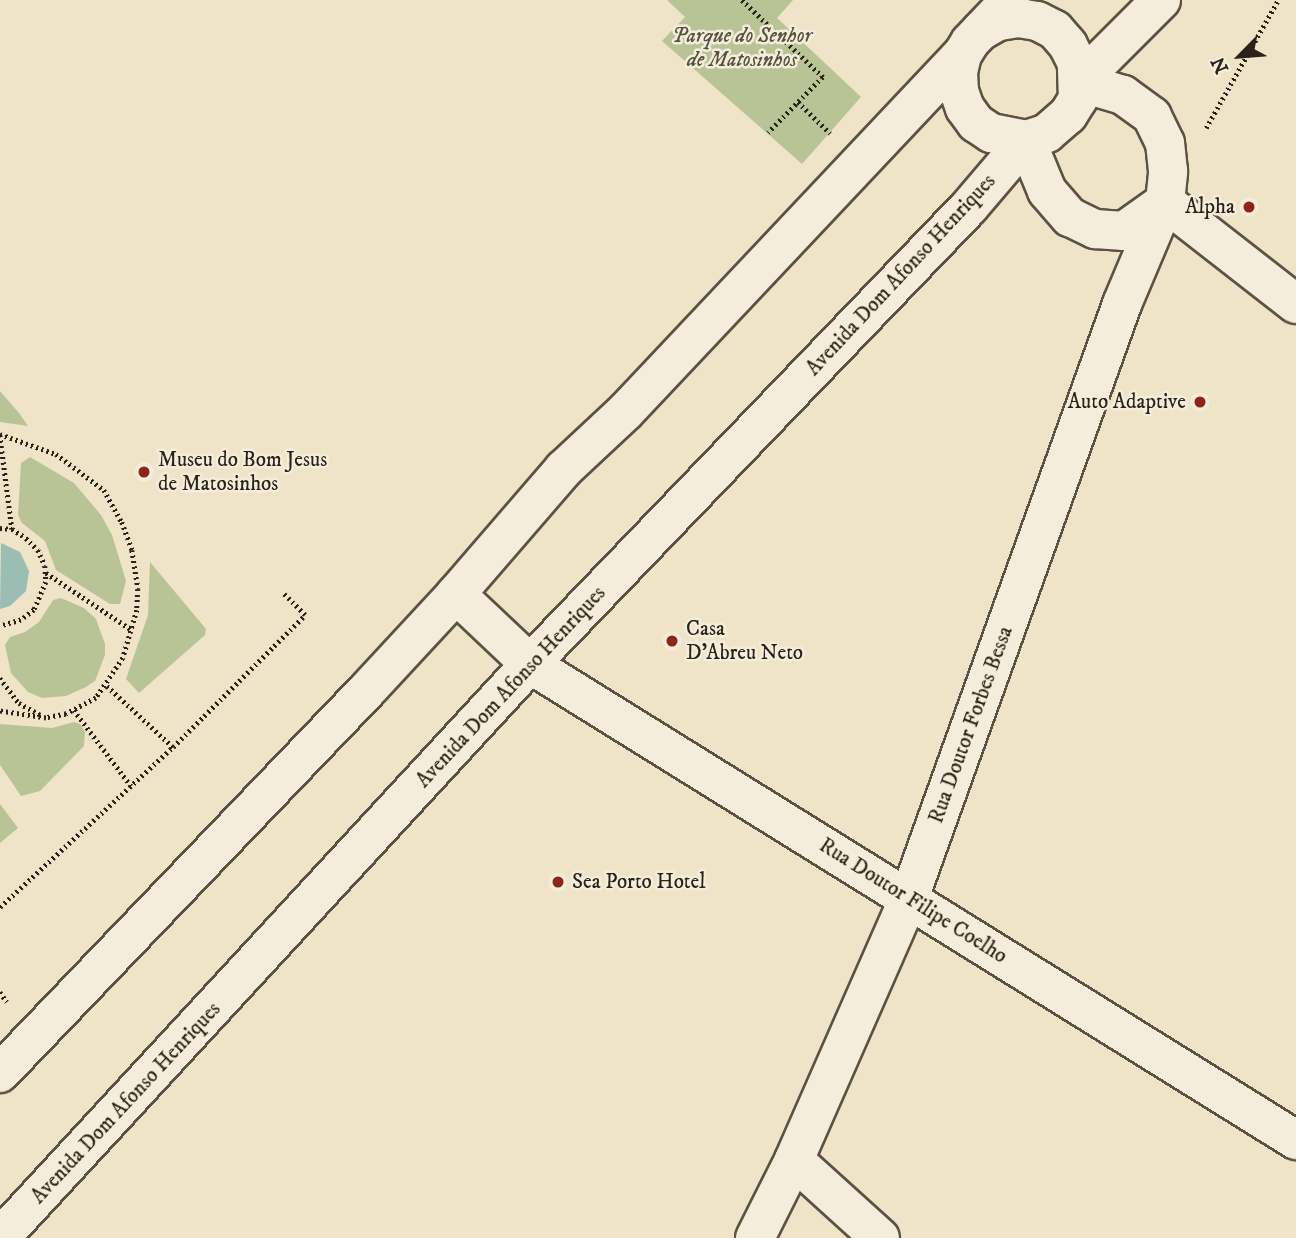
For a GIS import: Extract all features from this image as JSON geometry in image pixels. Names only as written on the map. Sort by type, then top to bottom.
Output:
[{"type":"main road","points":[[0,1073],[456,594],[564,468],[625,412],[1010,0]]},
{"type":"main road","name":"Avenida Dom Afonso Henriques","points":[[0,1238],[530,664],[969,207],[1026,139],[1046,133],[1068,115],[1078,99],[1079,82],[1161,0]]},
{"type":"main road","points":[[1018,18],[1046,26],[1068,45],[1077,63],[1079,82],[1123,95],[1152,116],[1165,143],[1168,171],[1164,202],[1124,231],[1095,229],[1070,217],[1046,191],[1026,139],[991,133],[976,122],[965,108],[959,82],[972,43],[998,21],[1018,18]]},
{"type":"main road","points":[[1164,202],[1296,304]]},
{"type":"main road","name":"Rua Doutor Forbes Bessa","points":[[755,1238],[794,1160],[909,898],[1122,304],[1164,202]]},
{"type":"main road","name":"Rua Doutor Filipe Coelho","points":[[456,594],[530,664],[1296,1140]]},
{"type":"main road","points":[[794,1160],[880,1238]]},
{"type":"path","points":[[742,0],[823,77],[768,133]]},
{"type":"path","points":[[1205,131],[1278,0]]},
{"type":"path","points":[[0,711],[46,718],[74,710],[96,698],[107,686],[123,658],[137,610],[137,567],[122,522],[104,490],[56,454],[0,435],[12,529]]},
{"type":"path","points":[[0,528],[12,529],[38,550],[45,572],[42,596],[34,610],[21,620],[0,626]]},
{"type":"path","points":[[45,572],[132,630]]},
{"type":"path","points":[[0,906],[173,747],[305,615],[283,593]]},
{"type":"path","points":[[0,678],[19,703],[46,718]]},
{"type":"path","points":[[107,686],[173,747]]},
{"type":"path","points":[[74,710],[131,786]]},
{"type":"green space","name":"Parque do Senhor de Matosinhos","points":[[667,0],[793,0],[777,18],[861,97],[802,164],[662,41],[685,17]]},
{"type":"green space","points":[[0,391],[19,413],[28,426],[0,422]]},
{"type":"green space","points":[[30,457],[74,483],[101,515],[112,535],[126,581],[120,604],[110,604],[56,570],[45,541],[22,523],[18,515],[21,463]]},
{"type":"green space","points":[[150,562],[206,629],[205,635],[139,693],[126,679],[148,615]]},
{"type":"green space","points":[[61,598],[84,608],[96,619],[105,644],[105,655],[95,681],[66,696],[42,698],[28,692],[11,673],[5,645],[10,637],[25,632],[39,622],[53,600]]},
{"type":"green space","points":[[74,722],[80,724],[85,732],[84,746],[40,791],[21,796],[0,765],[0,724],[52,728]]},
{"type":"green space","points":[[0,804],[18,828],[0,843]]},
{"type":"water","points":[[1,543],[20,552],[29,571],[26,591],[10,606],[0,609]]},
{"type":"place","name":"Alpha","points":[[1249,207]]},
{"type":"place","name":"Auto Adaptive","points":[[1200,402]]},
{"type":"place","name":"Museu do Bom Jesus de Matosinhos","points":[[144,472]]},
{"type":"place","name":"Casa D'Abreu Neto","points":[[672,641]]},
{"type":"place","name":"Sea Porto Hotel","points":[[558,882]]}]
